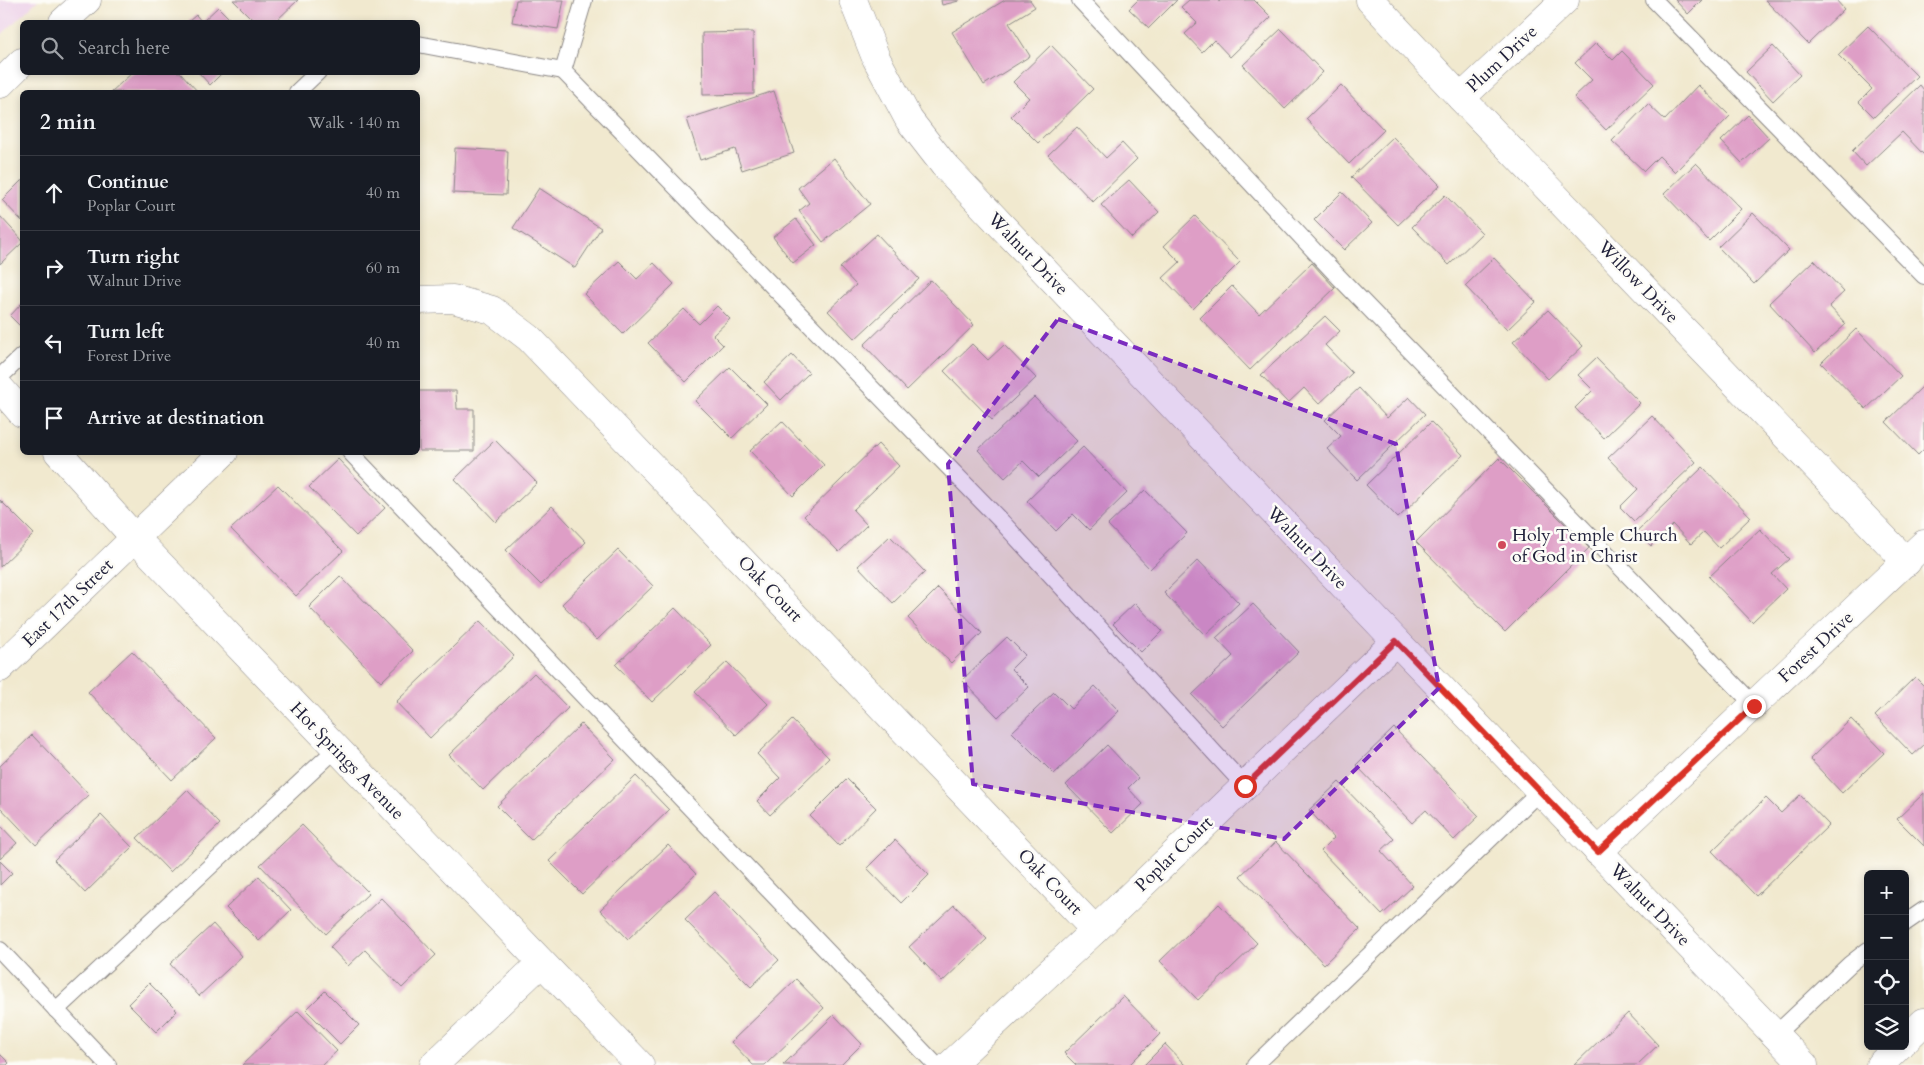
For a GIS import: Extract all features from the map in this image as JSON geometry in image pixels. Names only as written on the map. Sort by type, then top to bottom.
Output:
[{"type":"street","points":[[66,20],[87,0]]},
{"type":"street","name":"Walnut Drive","points":[[853,0],[876,58],[909,120],[944,166],[1396,641],[1804,1065]]},
{"type":"street","name":"Willow Drive","points":[[1370,0],[1461,98],[1916,553]]},
{"type":"street","name":"Plum Drive","points":[[1461,98],[1565,0]]},
{"type":"street","points":[[0,84],[20,64]]},
{"type":"street","name":"Oak Court","points":[[420,300],[452,299],[492,310],[529,338],[1095,930]]},
{"type":"street","points":[[0,388],[20,411]]},
{"type":"street","name":"Hot Springs Avenue","points":[[61,455],[135,538],[541,964],[640,1065]]},
{"type":"street","points":[[135,538],[221,455]]},
{"type":"street","name":"East 17th Street","points":[[0,668],[135,538]]},
{"type":"street","name":"Forest Drive","points":[[1598,852],[1916,553]]},
{"type":"street","name":"Poplar Court","points":[[950,1065],[1095,930],[1396,641]]},
{"type":"street","points":[[434,1065],[541,964]]},
{"type":"street","points":[[1909,1036],[1924,1022]]},
{"type":"street","points":[[1880,1065],[1895,1050]]},
{"type":"lane","points":[[563,71],[584,0]]},
{"type":"lane","points":[[1080,0],[1333,271],[1754,706]]},
{"type":"lane","points":[[1654,0],[1924,276]]},
{"type":"lane","points":[[420,44],[563,71],[1002,522],[1245,786]]},
{"type":"lane","points":[[299,90],[315,75]]},
{"type":"lane","points":[[0,377],[20,358]]},
{"type":"lane","points":[[353,455],[936,1065]]},
{"type":"lane","points":[[56,1010],[336,749]]},
{"type":"lane","points":[[1255,1065],[1540,791]]},
{"type":"lane","points":[[1909,920],[1924,910]]},
{"type":"lane","points":[[0,950],[108,1065]]},
{"type":"lane","points":[[1775,1034],[1864,953]]},
{"type":"highlighted area","points":[[1058,319],[1396,444],[1439,688],[1284,839],[973,784],[948,464]]},
{"type":"shaded area","points":[[0,0],[38,0],[0,36]]},
{"type":"building","points":[[233,0],[298,0],[277,20],[253,20]]},
{"type":"building","points":[[516,0],[564,0],[558,29],[512,22]]},
{"type":"building","points":[[941,0],[959,0],[959,1],[942,5]]},
{"type":"building","points":[[1005,0],[1030,0],[1035,7],[1009,23],[1030,56],[984,85],[952,32]]},
{"type":"building","points":[[1138,0],[1177,0],[1149,28],[1129,9]]},
{"type":"building","points":[[1189,0],[1218,0],[1219,2],[1221,0],[1254,0],[1271,17],[1230,57],[1214,40],[1202,52],[1185,34],[1197,23],[1181,7]]},
{"type":"building","points":[[1675,0],[1702,0],[1688,14]]},
{"type":"building","points":[[1765,0],[1836,0],[1844,9],[1808,44]]},
{"type":"building","points":[[218,7],[231,20],[204,20]]},
{"type":"building","points":[[196,15],[200,20],[190,20]]},
{"type":"building","points":[[1868,26],[1917,76],[1874,117],[1859,102],[1872,89],[1838,55]]},
{"type":"building","points":[[1281,29],[1323,72],[1285,109],[1243,65]]},
{"type":"building","points":[[753,32],[754,94],[703,95],[702,33]]},
{"type":"building","points":[[1596,43],[1613,60],[1622,51],[1654,84],[1606,130],[1574,97],[1592,80],[1575,63]]},
{"type":"building","points":[[1051,45],[1093,89],[1038,143],[1011,116],[1029,98],[1013,82]]},
{"type":"building","points":[[1773,46],[1800,75],[1773,101],[1746,72]]},
{"type":"building","points":[[130,75],[183,75],[196,90],[113,90]]},
{"type":"building","points":[[201,75],[220,75],[210,85]]},
{"type":"building","points":[[1341,85],[1384,130],[1349,164],[1306,119]]},
{"type":"building","points":[[1698,85],[1730,116],[1675,172],[1659,156],[1644,171],[1612,141],[1648,104],[1665,120]]},
{"type":"building","points":[[1920,85],[1924,90],[1924,155],[1902,132],[1866,166],[1852,151]]},
{"type":"building","points":[[774,91],[794,153],[742,170],[735,149],[700,160],[687,119]]},
{"type":"building","points":[[1748,115],[1769,138],[1742,163],[1721,141]]},
{"type":"building","points":[[1077,127],[1106,158],[1122,143],[1137,159],[1093,202],[1048,155]]},
{"type":"building","points":[[1393,137],[1440,185],[1398,225],[1351,177]]},
{"type":"building","points":[[455,148],[508,151],[506,195],[453,193]]},
{"type":"building","points":[[834,158],[870,204],[823,242],[799,211],[809,203],[798,188]]},
{"type":"building","points":[[1696,163],[1741,209],[1709,241],[1664,194]]},
{"type":"building","points":[[1129,180],[1159,212],[1132,238],[1101,205]]},
{"type":"building","points":[[20,182],[20,219],[2,200]]},
{"type":"building","points":[[539,188],[601,228],[575,268],[513,228]]},
{"type":"building","points":[[1342,192],[1372,223],[1344,250],[1314,220]]},
{"type":"building","points":[[1445,195],[1482,233],[1449,265],[1412,227]]},
{"type":"building","points":[[1753,213],[1789,250],[1754,284],[1718,247]]},
{"type":"building","points":[[0,216],[20,238],[20,245],[0,264]]},
{"type":"building","points":[[1195,216],[1240,262],[1193,309],[1163,278],[1180,262],[1164,246]]},
{"type":"building","points":[[796,219],[816,245],[793,263],[773,237]]},
{"type":"building","points":[[877,234],[919,279],[855,339],[828,311],[856,285],[840,268]]},
{"type":"building","points":[[1494,258],[1536,302],[1507,330],[1465,286]]},
{"type":"building","points":[[1814,260],[1844,292],[1829,306],[1846,324],[1815,353],[1769,303]]},
{"type":"building","points":[[619,261],[637,279],[654,263],[674,284],[623,334],[584,294]]},
{"type":"building","points":[[1312,263],[1335,288],[1250,370],[1200,318],[1232,286],[1259,314]]},
{"type":"building","points":[[931,280],[974,325],[907,390],[864,345]]},
{"type":"building","points":[[20,305],[20,326],[10,316]]},
{"type":"building","points":[[717,306],[730,319],[713,335],[723,345],[686,382],[648,343],[684,309],[699,324]]},
{"type":"building","points":[[1548,310],[1583,346],[1548,379],[1513,342]]},
{"type":"building","points":[[1325,316],[1340,331],[1325,345],[1352,373],[1319,404],[1304,388],[1288,403],[1261,375]]},
{"type":"building","points":[[1856,329],[1901,376],[1866,409],[1821,363]]},
{"type":"building","points":[[972,344],[988,360],[1004,345],[1036,378],[992,420],[944,371]]},
{"type":"building","points":[[792,355],[809,373],[781,400],[764,382]]},
{"type":"building","points":[[1596,358],[1640,403],[1604,438],[1575,408],[1593,390],[1578,375]]},
{"type":"building","points":[[730,367],[767,404],[732,438],[695,401]]},
{"type":"building","points":[[1924,385],[1924,449],[1918,455],[1886,422]]},
{"type":"building","points":[[1359,388],[1387,418],[1409,397],[1425,414],[1357,480],[1327,449],[1341,436],[1325,420]]},
{"type":"building","points":[[420,391],[456,391],[457,409],[474,409],[474,451],[420,451]]},
{"type":"building","points":[[1034,397],[1077,441],[1039,477],[1023,461],[1005,478],[978,450]]},
{"type":"building","points":[[1652,416],[1696,462],[1634,521],[1620,507],[1638,489],[1608,458]]},
{"type":"building","points":[[782,421],[824,465],[793,496],[750,451]]},
{"type":"building","points":[[1431,422],[1463,455],[1398,518],[1366,485]]},
{"type":"building","points":[[495,440],[537,483],[496,522],[455,479]]},
{"type":"building","points":[[878,444],[899,466],[853,510],[867,525],[839,552],[804,516]]},
{"type":"building","points":[[1083,447],[1127,493],[1089,530],[1073,514],[1056,531],[1027,501]]},
{"type":"building","name":"Holy Temple Church of God in Christ","points":[[1499,458],[1589,548],[1505,632],[1416,542]]},
{"type":"building","points":[[338,459],[385,508],[356,536],[309,487]]},
{"type":"building","points":[[1703,467],[1751,517],[1719,548],[1704,532],[1691,544],[1673,525],[1651,546],[1637,531]]},
{"type":"building","points":[[278,485],[343,551],[296,596],[231,529]]},
{"type":"building","points":[[1145,490],[1187,533],[1150,569],[1108,525]]},
{"type":"building","points":[[0,500],[34,534],[0,567]]},
{"type":"building","points":[[552,506],[586,542],[541,585],[506,550]]},
{"type":"building","points":[[1760,529],[1789,559],[1772,574],[1786,589],[1752,622],[1709,577]]},
{"type":"building","points":[[890,536],[925,572],[893,603],[858,566]]},
{"type":"building","points":[[618,550],[653,586],[597,640],[562,604]]},
{"type":"building","points":[[1198,560],[1239,603],[1205,635],[1164,593]]},
{"type":"building","points":[[340,576],[413,651],[381,682],[309,607]]},
{"type":"building","points":[[938,588],[982,633],[951,663],[908,618]]},
{"type":"building","points":[[1135,603],[1162,631],[1141,652],[1113,624]]},
{"type":"building","points":[[1253,604],[1299,652],[1222,726],[1192,695],[1233,656],[1216,638]]},
{"type":"building","points":[[675,608],[711,645],[652,702],[616,665]]},
{"type":"building","points":[[480,621],[514,656],[430,738],[396,702]]},
{"type":"building","points":[[1007,637],[1025,655],[1011,669],[1029,687],[998,717],[962,680]]},
{"type":"building","points":[[132,651],[216,738],[172,780],[88,692]]},
{"type":"building","points":[[727,662],[768,704],[736,735],[695,692]]},
{"type":"building","points":[[534,673],[568,708],[483,790],[449,755]]},
{"type":"building","points":[[1915,677],[1924,686],[1924,745],[1913,755],[1875,716]]},
{"type":"building","points":[[1095,686],[1119,711],[1054,774],[1012,732],[1054,692],[1071,709]]},
{"type":"building","points":[[1851,719],[1884,753],[1842,793],[1810,759]]},
{"type":"building","points":[[792,720],[829,758],[770,815],[757,801],[780,778],[757,754]]},
{"type":"building","points":[[581,724],[615,759],[531,840],[497,806]]},
{"type":"building","points":[[1394,728],[1479,816],[1454,840],[1426,810],[1412,823],[1356,765]]},
{"type":"building","points":[[32,735],[89,795],[36,845],[0,807],[0,766]]},
{"type":"building","points":[[1107,745],[1138,778],[1128,788],[1143,804],[1113,833],[1066,785]]},
{"type":"building","points":[[636,776],[669,810],[582,894],[549,861]]},
{"type":"building","points":[[847,779],[876,808],[839,846],[810,816]]},
{"type":"building","points":[[1339,782],[1394,839],[1381,851],[1413,886],[1382,915],[1321,851],[1334,838],[1309,810]]},
{"type":"building","points":[[187,790],[220,824],[170,872],[137,838]]},
{"type":"building","points":[[1924,793],[1924,846],[1897,819]]},
{"type":"building","points":[[1800,795],[1829,825],[1756,896],[1712,851],[1766,798],[1781,813]]},
{"type":"building","points":[[101,815],[132,847],[85,893],[54,860]]},
{"type":"building","points":[[0,825],[17,843],[0,859]]},
{"type":"building","points":[[302,825],[369,893],[326,934],[260,865]]},
{"type":"building","points":[[895,840],[929,875],[901,903],[867,868]]},
{"type":"building","points":[[1276,842],[1360,929],[1324,964],[1240,876]]},
{"type":"building","points":[[668,845],[696,874],[628,939],[600,910]]},
{"type":"building","points":[[0,861],[12,873],[0,885]]},
{"type":"building","points":[[259,876],[291,910],[259,941],[226,908]]},
{"type":"building","points":[[714,892],[779,960],[751,987],[685,920]]},
{"type":"building","points":[[381,898],[436,955],[402,988],[365,950],[348,966],[330,947]]},
{"type":"building","points":[[1219,904],[1257,943],[1198,1000],[1160,961]]},
{"type":"building","points":[[954,905],[987,939],[942,982],[909,947]]},
{"type":"building","points":[[213,924],[242,956],[199,996],[170,964]]},
{"type":"building","points":[[796,979],[824,1008],[765,1065],[753,1065],[731,1042]]},
{"type":"building","points":[[149,983],[177,1011],[156,1032],[128,1004]]},
{"type":"building","points":[[325,991],[359,1025],[340,1044],[306,1010]]},
{"type":"building","points":[[1123,996],[1160,1034],[1129,1065],[1076,1065],[1064,1053]]},
{"type":"building","points":[[298,1011],[337,1051],[322,1065],[242,1065]]},
{"type":"building","points":[[1628,1013],[1658,1045],[1637,1065],[1574,1065]]},
{"type":"building","points":[[834,1015],[862,1044],[841,1065],[783,1065]]},
{"type":"building","points":[[1165,1044],[1185,1065],[1144,1065]]},
{"type":"building","points":[[0,1054],[9,1063],[7,1065],[0,1065]]},
{"type":"place","name":"Holy Temple Church of God in Christ","points":[[1502,545]]},
{"type":"route","points":[[1245,786],[1396,641],[1598,852],[1754,706]]}]
